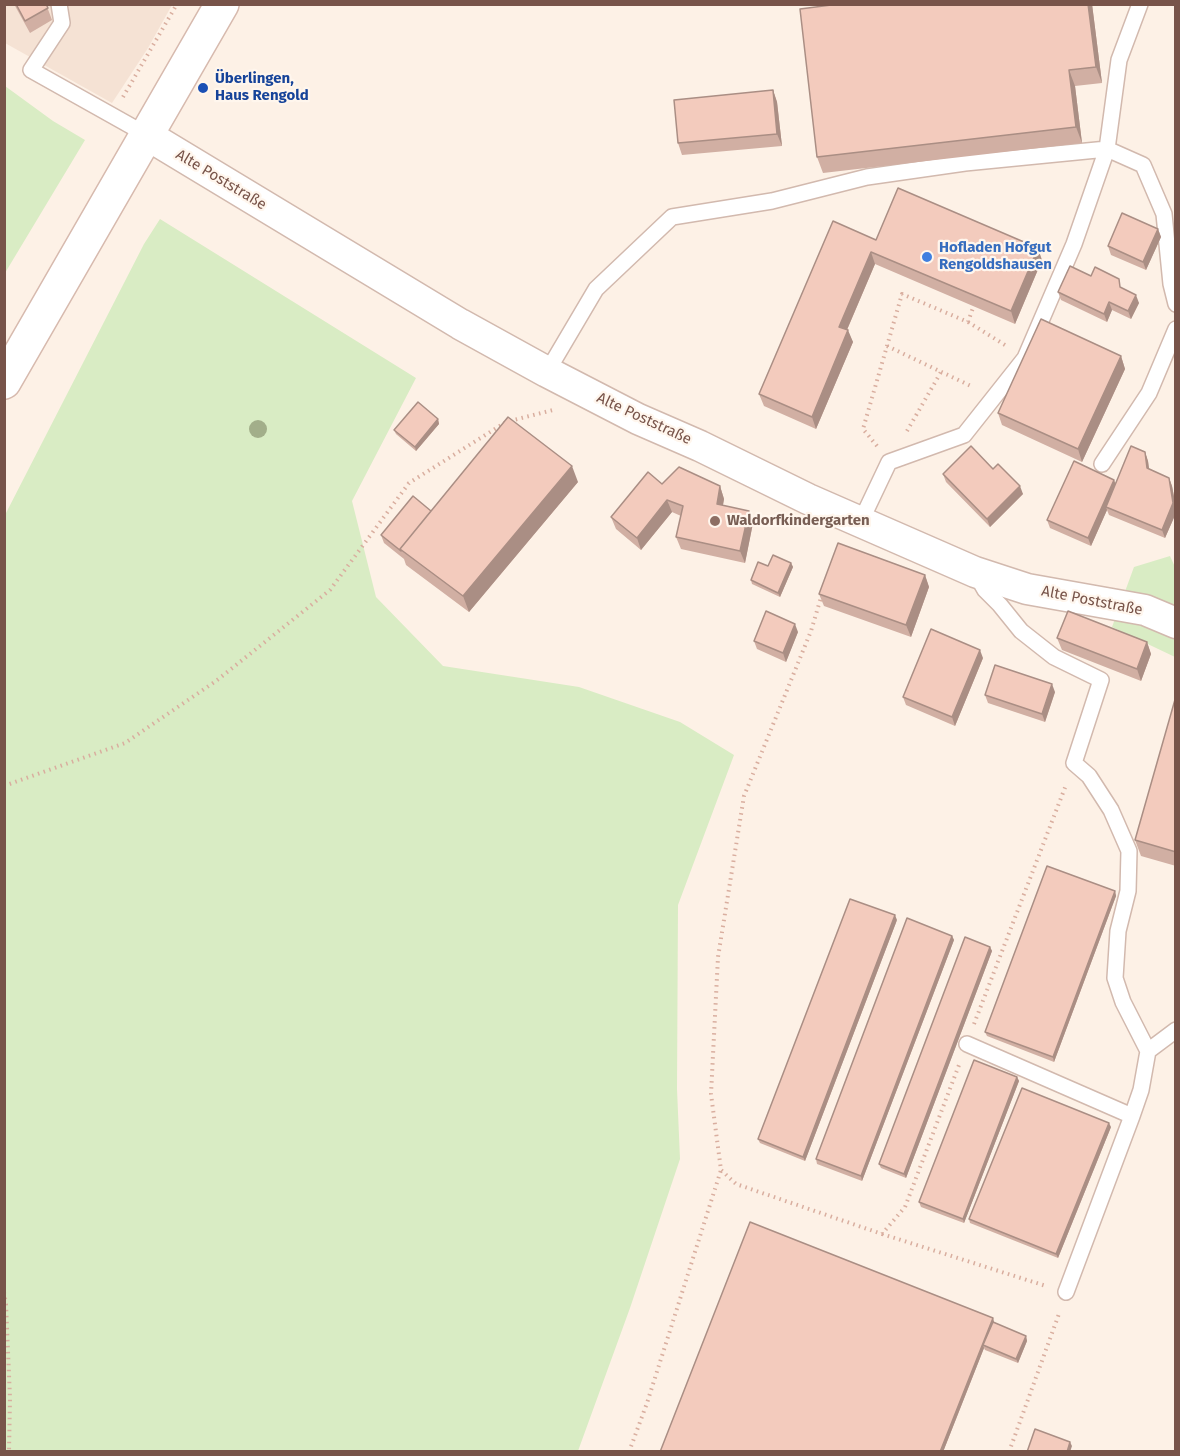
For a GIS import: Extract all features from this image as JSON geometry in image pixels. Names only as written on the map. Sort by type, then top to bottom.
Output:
[{"type":"street","points":[[4,382],[222,4]]},
{"type":"street","name":"Alte Poststraße","points":[[147,135],[411,295],[547,372],[638,419],[700,446],[808,499],[975,572],[1027,589],[1145,610],[1176,623]]},
{"type":"lane","points":[[59,4],[62,23],[31,70],[147,135]]},
{"type":"lane","points":[[861,521],[889,462],[964,435],[1025,358],[1074,244],[1107,149],[1119,60],[1140,4]]},
{"type":"lane","points":[[547,372],[596,289],[672,217],[772,201],[867,177],[965,163],[1107,149],[1143,165],[1164,214],[1176,304]]},
{"type":"lane","points":[[1102,464],[1149,393],[1176,329]]},
{"type":"lane","points":[[975,572],[985,590],[1021,631],[1053,657],[1101,680],[1074,763],[1089,776],[1111,810],[1129,851],[1128,891],[1118,931],[1115,978],[1123,1002],[1148,1051],[1141,1090],[1066,1292]]},
{"type":"lane","points":[[1148,1051],[1176,1029]]},
{"type":"lane","points":[[967,1044],[1132,1116]]},
{"type":"path","points":[[136,75],[177,4]]},
{"type":"path","points":[[941,372],[889,462],[863,429],[902,294],[968,322],[1025,358]]},
{"type":"path","points":[[968,322],[974,305]]},
{"type":"path","points":[[887,346],[994,397]]},
{"type":"path","points":[[4,786],[124,743],[216,681],[330,590],[409,483],[506,422],[572,406],[579,389]]},
{"type":"path","points":[[629,1452],[722,1170],[711,1094],[718,957],[744,796],[811,631],[825,586]]},
{"type":"path","points":[[882,1234],[905,1208],[1074,763]]},
{"type":"path","points":[[722,1170],[736,1184],[882,1234],[1066,1292],[1009,1452]]},
{"type":"path","points":[[4,1292],[10,1398],[9,1452]]},
{"type":"shaded area","points":[[5,5],[172,5],[148,48],[112,103],[5,43]]},
{"type":"green space","points":[[5,86],[53,121],[85,140],[5,273]]},
{"type":"green space","points":[[160,219],[416,378],[352,501],[376,597],[443,666],[579,687],[680,722],[734,755],[678,905],[677,1089],[680,1159],[630,1308],[578,1451],[5,1451],[5,515],[144,244]]},
{"type":"green space","points":[[1170,556],[1175,567],[1175,657],[1112,627],[1134,567]]},
{"type":"building","points":[[16,4],[46,4],[48,8],[25,21]]},
{"type":"building","points":[[839,4],[1088,4],[1096,67],[1069,70],[1076,127],[817,157],[800,9]]},
{"type":"building","points":[[773,90],[777,134],[678,143],[674,100]]},
{"type":"building","points":[[898,188],[1038,248],[1011,311],[871,252],[839,327],[848,330],[812,417],[759,394],[833,221],[876,240]]},
{"type":"building","points":[[1122,213],[1158,229],[1143,262],[1108,246]]},
{"type":"building","points":[[1070,266],[1091,276],[1095,267],[1119,279],[1120,287],[1136,295],[1128,311],[1109,302],[1104,314],[1058,292]]},
{"type":"building","points":[[1041,319],[1121,356],[1078,449],[998,413]]},
{"type":"building","points":[[418,402],[438,419],[415,447],[394,430]]},
{"type":"building","points":[[508,417],[572,466],[463,596],[400,549]]},
{"type":"building","points":[[971,446],[993,469],[998,464],[1020,486],[987,519],[943,474]]},
{"type":"building","points":[[1131,446],[1145,452],[1147,468],[1169,478],[1173,503],[1162,530],[1106,507]]},
{"type":"building","points":[[1074,461],[1114,480],[1088,538],[1047,520]]},
{"type":"building","name":"Waldorfkindergarten","points":[[679,467],[720,486],[717,504],[749,511],[740,551],[676,537],[683,506],[667,500],[637,538],[611,517],[648,472],[662,484]]},
{"type":"building","points":[[413,496],[431,511],[400,549],[401,551],[381,535]]},
{"type":"building","points":[[838,543],[925,575],[906,625],[819,594]]},
{"type":"building","points":[[773,555],[791,563],[778,593],[751,580],[758,562],[768,566]]},
{"type":"building","points":[[766,611],[795,624],[783,653],[754,641]]},
{"type":"building","points":[[1068,611],[1147,642],[1137,669],[1057,638]]},
{"type":"building","points":[[931,629],[980,650],[952,717],[903,697]]},
{"type":"building","points":[[995,665],[1052,684],[1042,714],[985,695]]},
{"type":"building","points":[[1176,696],[1176,852],[1135,840]]},
{"type":"building","points":[[1047,866],[1115,891],[1053,1057],[985,1032]]},
{"type":"building","points":[[850,899],[895,915],[803,1157],[758,1139]]},
{"type":"building","points":[[907,918],[952,936],[861,1176],[816,1159]]},
{"type":"building","points":[[965,937],[990,947],[904,1174],[879,1164]]},
{"type":"building","points":[[974,1060],[1017,1077],[963,1219],[919,1202]]},
{"type":"building","points":[[1022,1088],[1109,1123],[1056,1254],[969,1219]]},
{"type":"building","points":[[750,1222],[993,1318],[940,1452],[660,1452]]},
{"type":"building","points":[[993,1322],[1026,1336],[1016,1359],[983,1345]]},
{"type":"building","points":[[1035,1429],[1070,1442],[1067,1452],[1027,1452]]},
{"type":"place","name":"Überlingen, Haus Rengold","points":[[203,88]]},
{"type":"place","name":"Hofladen Hofgut Rengoldshausen","points":[[927,257]]},
{"type":"place","name":"Waldorfkindergarten","points":[[715,521]]}]
